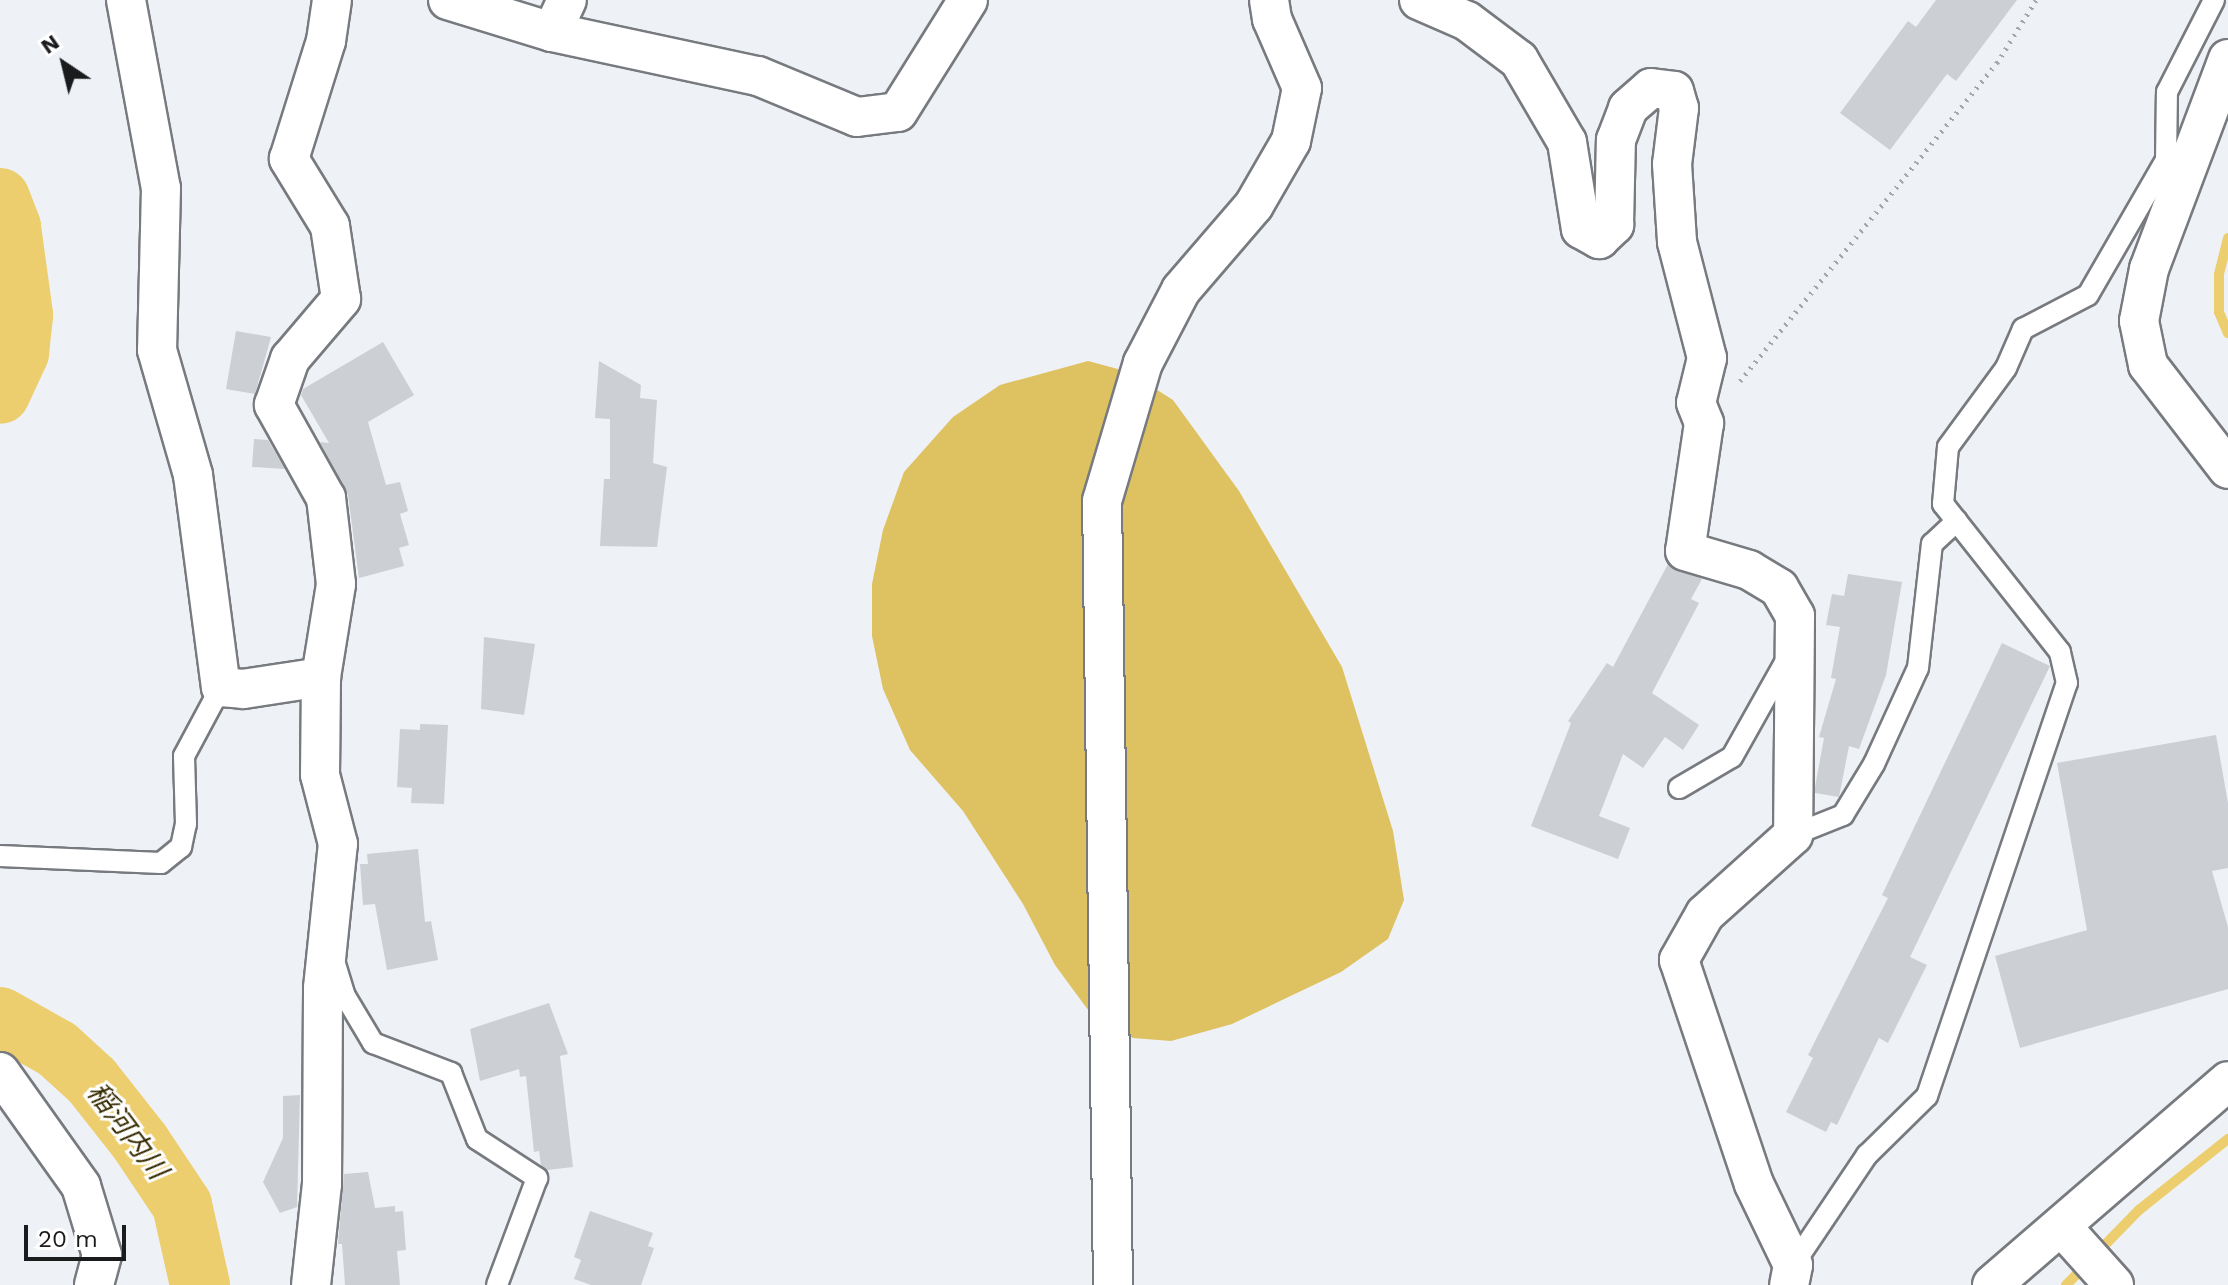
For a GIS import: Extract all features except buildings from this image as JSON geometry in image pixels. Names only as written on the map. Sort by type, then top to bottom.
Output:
[{"type":"street","points":[[126,0],[161,188],[157,350],[193,475],[221,687],[243,689],[321,677]]},
{"type":"street","points":[[311,1285],[322,1184],[328,941],[338,844],[320,775],[321,677],[336,584],[326,498],[274,405],[290,359],[341,299],[330,226],[289,159],[326,41],[332,0]]},
{"type":"street","points":[[448,0],[559,16],[758,76],[857,117],[898,112],[968,0]]},
{"type":"street","points":[[1113,1285],[1102,501],[1143,363],[1181,290],[1254,205],[1291,141],[1302,88],[1272,19],[1269,0]]},
{"type":"street","points":[[1419,0],[1467,21],[1519,60],[1567,142],[1581,229],[1599,239],[1614,225],[1616,140],[1628,108],[1651,88],[1674,91],[1679,108],[1672,164],[1677,242],[1707,358],[1696,403],[1704,423],[1685,551],[1749,570],[1779,588],[1795,616],[1793,835],[1705,914],[1679,960],[1754,1184],[1791,1275]]},
{"type":"street","points":[[2228,59],[2149,269],[2139,321],[2148,365],[2228,469]]},
{"type":"street","points":[[0,1072],[81,1186],[102,1255],[94,1285]]},
{"type":"street","points":[[1992,1285],[2069,1234],[2228,1081]]},
{"type":"street","points":[[2069,1234],[2114,1285]]},
{"type":"lane","points":[[1791,1275],[1867,1155],[1927,1096],[2067,683],[2060,652],[1943,504],[1948,447],[2006,368],[2023,329],[2088,295],[2166,160],[2167,92],[2214,0]]},
{"type":"lane","points":[[1793,835],[1843,815],[1874,764],[1918,668],[1932,544],[1957,521]]},
{"type":"lane","points":[[1679,788],[1732,757],[1795,645]]},
{"type":"lane","points":[[0,856],[161,863],[181,847],[186,824],[184,756],[221,687]]},
{"type":"lane","points":[[328,941],[345,996],[373,1043],[451,1073],[477,1139],[537,1178],[497,1285]]},
{"type":"path","points":[[1704,423],[1979,86],[2036,0]]},
{"type":"shaded area","points":[[1088,361],[1129,372],[1173,400],[1239,491],[1342,667],[1393,831],[1404,900],[1388,939],[1341,972],[1232,1024],[1171,1041],[1133,1038],[1094,1018],[1055,965],[1023,904],[963,811],[910,750],[883,689],[872,636],[872,584],[883,530],[904,472],[953,417],[1000,385]]},
{"type":"waterway","name":"稲河内川","points":[[0,198],[11,227],[23,315],[19,353],[0,394]]},
{"type":"waterway","points":[[2228,238],[2219,274],[2219,312],[2228,333]]},
{"type":"waterway","name":"稲河内川","points":[[0,1017],[57,1049],[92,1081],[140,1142],[182,1205],[200,1285]]},
{"type":"waterway","points":[[2097,1253],[2139,1210],[2228,1139]]},
{"type":"waterway","points":[[2066,1285],[2086,1265]]}]
